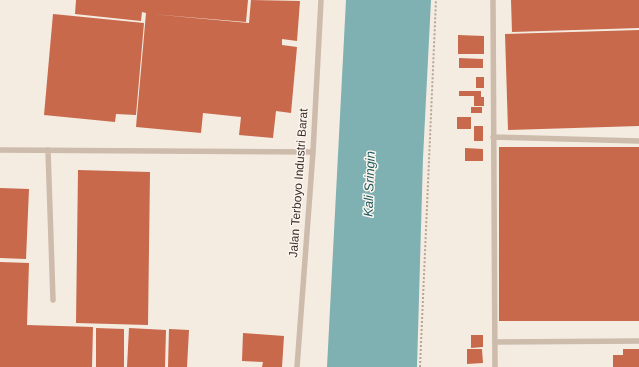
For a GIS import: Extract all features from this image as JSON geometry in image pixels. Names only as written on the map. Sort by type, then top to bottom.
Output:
[{"type":"lane","name":"Jalan Terboyo Industri Barat","points":[[297,367],[313,152],[321,0]]},
{"type":"lane","points":[[493,0],[495,367]]},
{"type":"lane","points":[[493,137],[639,141]]},
{"type":"lane","points":[[0,150],[313,152]]},
{"type":"lane","points":[[48,150],[53,300]]},
{"type":"lane","points":[[495,342],[639,341]]},
{"type":"path","points":[[420,367],[436,0]]},
{"type":"water","name":"Kali Sringin","points":[[346,0],[431,0],[423,158],[417,367],[327,367]]},
{"type":"building","points":[[76,0],[248,0],[246,22],[151,14],[249,23],[251,0],[300,1],[297,41],[282,39],[282,45],[297,47],[291,113],[276,111],[273,138],[239,135],[241,117],[203,113],[201,133],[136,127],[146,13],[142,12],[141,21],[75,14]]},
{"type":"building","points":[[511,0],[639,0],[639,28],[512,32]]},
{"type":"building","points":[[53,14],[144,23],[136,115],[116,114],[115,122],[44,115]]},
{"type":"building","points":[[639,30],[639,126],[508,130],[505,34]]},
{"type":"building","points":[[458,35],[484,36],[484,54],[458,54]]},
{"type":"building","points":[[459,58],[483,59],[483,68],[459,68]]},
{"type":"building","points":[[476,77],[484,77],[484,88],[476,88]]},
{"type":"building","points":[[459,91],[481,91],[481,97],[484,97],[484,106],[474,106],[474,96],[459,96]]},
{"type":"building","points":[[471,107],[482,107],[482,113],[471,113]]},
{"type":"building","points":[[457,117],[471,117],[471,129],[457,129]]},
{"type":"building","points":[[474,126],[483,126],[483,141],[474,141]]},
{"type":"building","points":[[499,147],[639,147],[639,321],[499,321]]},
{"type":"building","points":[[465,148],[483,149],[483,161],[465,161]]},
{"type":"building","points":[[78,170],[150,172],[148,325],[76,323]]},
{"type":"building","points":[[0,188],[29,189],[26,259],[0,258]]},
{"type":"building","points":[[0,262],[29,263],[27,325],[93,327],[92,367],[0,367]]},
{"type":"building","points":[[96,328],[124,329],[124,367],[96,367]]},
{"type":"building","points":[[129,328],[166,330],[165,367],[127,367]]},
{"type":"building","points":[[169,329],[189,330],[187,367],[168,367]]},
{"type":"building","points":[[243,333],[284,336],[282,367],[262,367],[263,362],[242,361]]},
{"type":"building","points":[[471,335],[483,335],[483,347],[471,348]]},
{"type":"building","points":[[467,349],[482,349],[483,363],[467,364]]},
{"type":"building","points":[[623,349],[639,349],[639,367],[613,367],[613,355],[623,355]]}]
